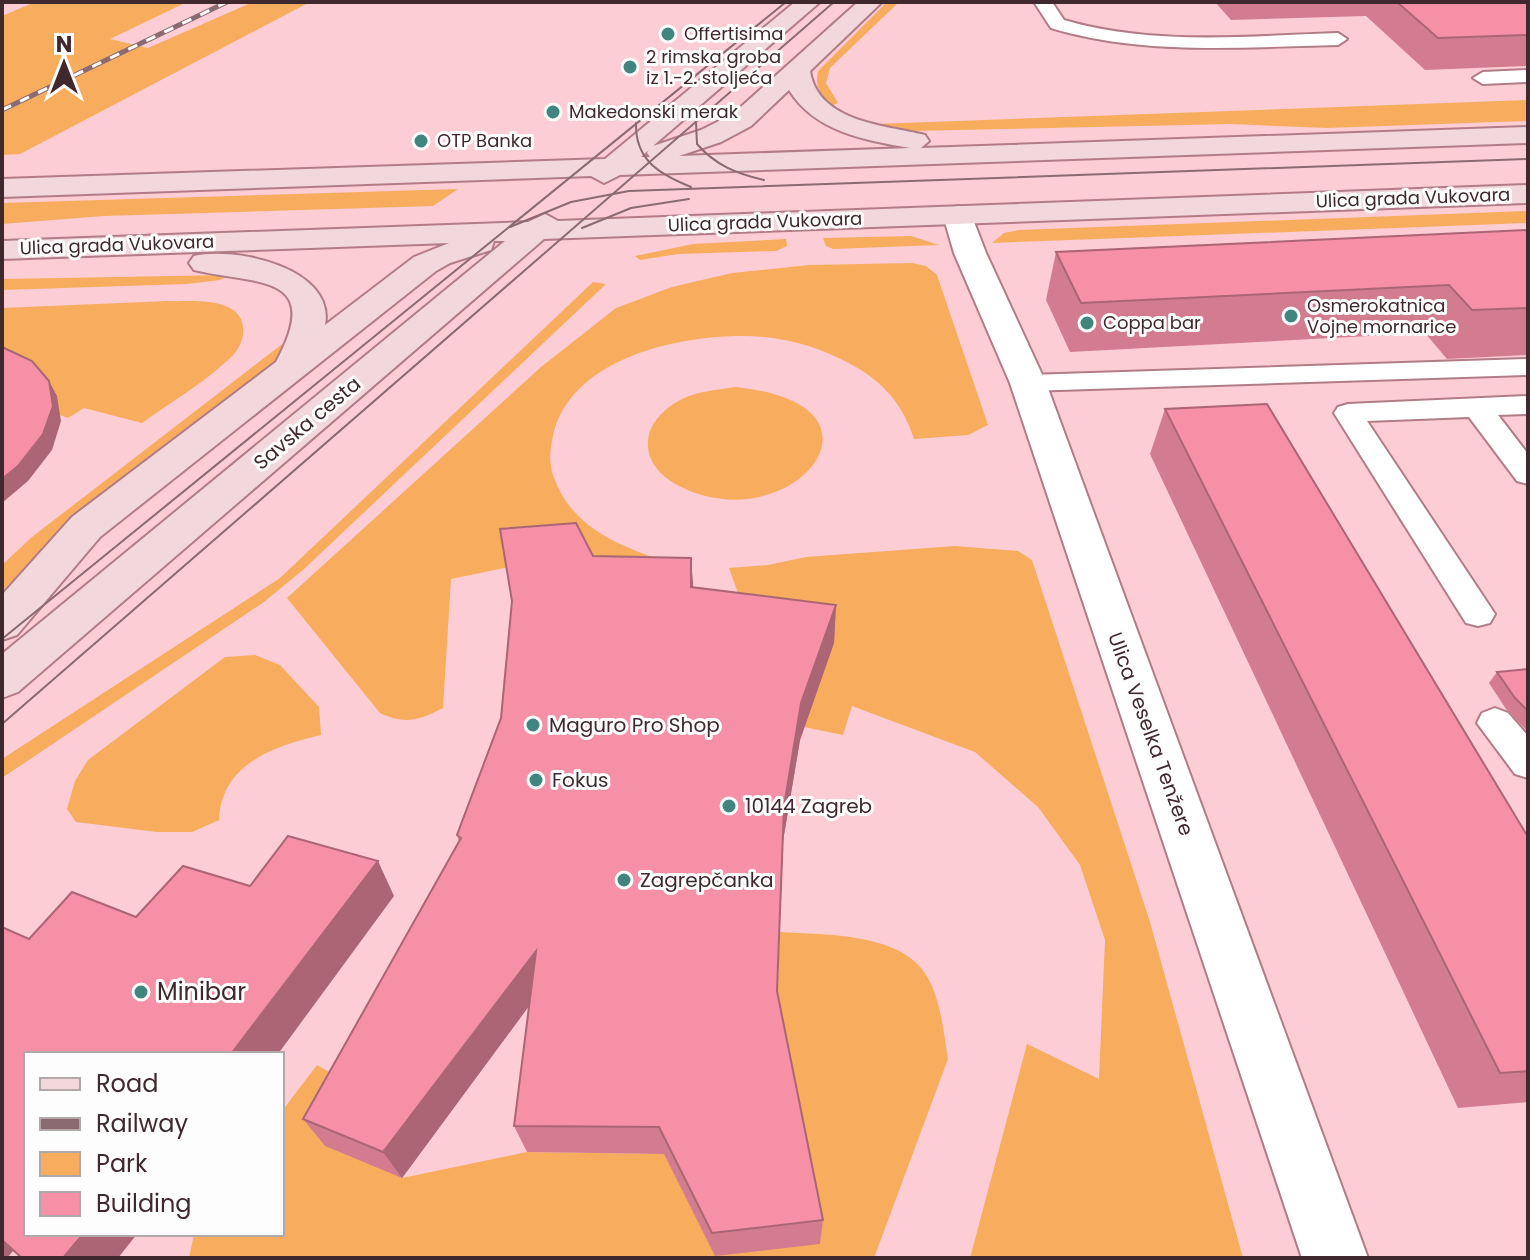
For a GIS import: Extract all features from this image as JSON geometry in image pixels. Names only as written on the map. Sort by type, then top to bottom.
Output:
[{"type":"main road","name":"Savska cesta","points":[[2,680],[809,2]]},
{"type":"main road","name":"Savska cesta","points":[[613,167],[730,128],[751,114],[871,2]]},
{"type":"main road","points":[[797,69],[799,88],[809,100],[830,117],[851,126],[922,142],[1008,154]]},
{"type":"main road","points":[[2,188],[1528,135]]},
{"type":"main road","name":"Ulica grada Vukovara","points":[[2,250],[1528,194]]},
{"type":"main road","points":[[2,624],[86,527],[439,256],[537,230]]},
{"type":"main road","points":[[80,247],[142,257],[240,265],[289,281],[302,292],[309,304],[311,318],[310,333],[289,369]]},
{"type":"street","name":"Ulica Veselka Tenžere","points":[[958,215],[970,253],[1028,383],[1335,1258]]},
{"type":"lane","points":[[1043,2],[1057,24],[1094,35],[1205,44],[1338,39]]},
{"type":"lane","points":[[1483,78],[1528,76]]},
{"type":"lane","points":[[1028,383],[1528,367]]},
{"type":"lane","points":[[1478,614],[1348,413],[1528,405]]},
{"type":"lane","points":[[1477,408],[1528,474]]},
{"type":"lane","points":[[1495,723],[1528,763]]},
{"type":"green space","points":[[35,2],[187,2],[110,39],[148,48],[253,2],[310,2],[20,154],[2,155],[2,16]]},
{"type":"green space","points":[[887,2],[899,2],[830,68],[826,83],[838,103],[831,106],[819,90],[818,71]]},
{"type":"green space","points":[[1528,100],[1528,121],[1327,128],[1231,124],[912,131],[875,124]]},
{"type":"green space","points":[[458,189],[433,206],[104,216],[2,224],[2,203]]},
{"type":"green space","points":[[1528,211],[1528,223],[992,243],[1004,233],[1019,230]]},
{"type":"green space","points":[[911,236],[939,245],[833,249],[826,246],[823,238]]},
{"type":"green space","points":[[786,239],[787,246],[776,251],[678,254],[640,260],[635,256],[693,244]]},
{"type":"green space","points":[[912,263],[926,266],[937,275],[988,425],[968,435],[914,439],[893,398],[872,378],[832,355],[786,340],[749,336],[711,338],[654,348],[626,358],[579,389],[563,410],[553,436],[550,458],[559,489],[579,517],[606,537],[655,558],[509,567],[451,579],[443,708],[412,720],[380,713],[287,598],[541,367],[616,308],[672,287],[732,273],[809,265]]},
{"type":"green space","points":[[230,275],[220,280],[187,284],[2,290],[2,279]]},
{"type":"green space","points":[[593,282],[606,284],[304,569],[264,602],[2,778],[2,759],[280,578]]},
{"type":"green space","points":[[168,301],[224,305],[240,317],[243,336],[234,354],[218,369],[142,423],[84,408],[68,418],[2,393],[2,308]]},
{"type":"green space","points":[[294,335],[284,356],[61,536],[2,591],[2,565],[32,537]]},
{"type":"green space","points":[[735,387],[787,398],[815,418],[823,441],[814,464],[791,484],[759,497],[720,499],[679,486],[665,477],[649,454],[648,442],[657,419],[688,396]]},
{"type":"green space","points":[[955,546],[1018,551],[1032,560],[1150,922],[1243,1258],[970,1258],[1027,1044],[1099,1079],[1105,940],[1080,865],[1038,807],[975,752],[852,706],[843,735],[804,727],[752,633],[729,568],[768,565],[806,557]]},
{"type":"green space","points":[[255,655],[280,665],[319,707],[321,735],[286,745],[253,761],[229,785],[219,820],[192,832],[157,832],[76,822],[67,809],[75,781],[88,760],[225,657]]},
{"type":"green space","points":[[780,932],[841,936],[884,945],[918,964],[929,980],[942,1019],[948,1059],[874,1258],[189,1258],[194,1236],[284,1236],[284,1108],[317,1065],[357,1088],[402,1178],[527,1152],[664,1154],[776,1022]]},
{"type":"building","points":[[1397,2],[1528,2],[1528,35],[1438,38]]},
{"type":"building","points":[[1528,230],[1528,308],[1472,310],[1449,285],[1081,303],[1056,252]]},
{"type":"building","points":[[2,347],[32,361],[49,381],[53,406],[43,434],[18,466],[2,479]]},
{"type":"building","points":[[1267,404],[1528,837],[1528,1071],[1500,1073],[1165,409]]},
{"type":"building","name":"Zagrepčanka","points":[[576,523],[593,556],[691,558],[691,587],[836,605],[801,703],[784,806],[777,991],[823,1220],[712,1233],[659,1127],[514,1126],[536,951],[383,1152],[303,1119],[461,838],[457,835],[501,718],[512,601],[500,529]]},
{"type":"building","points":[[1528,669],[1528,711],[1497,672]]},
{"type":"building","points":[[288,836],[378,861],[233,1052],[24,1052],[24,1236],[81,1236],[63,1258],[22,1258],[2,1240],[2,927],[29,939],[72,892],[136,917],[183,866],[250,886]]},
{"type":"tram line","points":[[636,124],[786,2]]},
{"type":"tram line","points":[[650,162],[834,2]]},
{"type":"tram line","points":[[696,122],[697,144],[711,158],[736,172],[764,180]]},
{"type":"tram line","points":[[2,639],[636,124]]},
{"type":"tram line","points":[[636,124],[640,147],[650,162]]},
{"type":"tram line","points":[[613,194],[629,191],[1528,159]]},
{"type":"tram line","points":[[613,194],[650,162]]},
{"type":"tram line","points":[[650,162],[659,171],[691,187]]},
{"type":"tram line","points":[[2,724],[613,194]]},
{"type":"tram line","points":[[510,227],[571,202],[613,194]]},
{"type":"tram line","points":[[582,228],[631,208],[689,199]]},
{"type":"railway","points":[[2,110],[227,2]]},
{"type":"place","name":"Offertisima","points":[[668,34]]},
{"type":"place","name":"2 rimska groba iz 1.-2. stoljeća","points":[[630,67]]},
{"type":"place","name":"Makedonski merak","points":[[553,112]]},
{"type":"place","name":"OTP Banka","points":[[421,141]]},
{"type":"place","name":"Osmerokatnica Vojne mornarice","points":[[1291,316]]},
{"type":"place","name":"Coppa bar","points":[[1087,323]]},
{"type":"place","name":"Maguro Pro Shop","points":[[533,725]]},
{"type":"place","name":"Fokus","points":[[536,780]]},
{"type":"place","name":"10144 Zagreb","points":[[729,806]]},
{"type":"place","name":"Zagrepčanka","points":[[624,880]]},
{"type":"place","name":"Minibar","points":[[141,992]]}]
